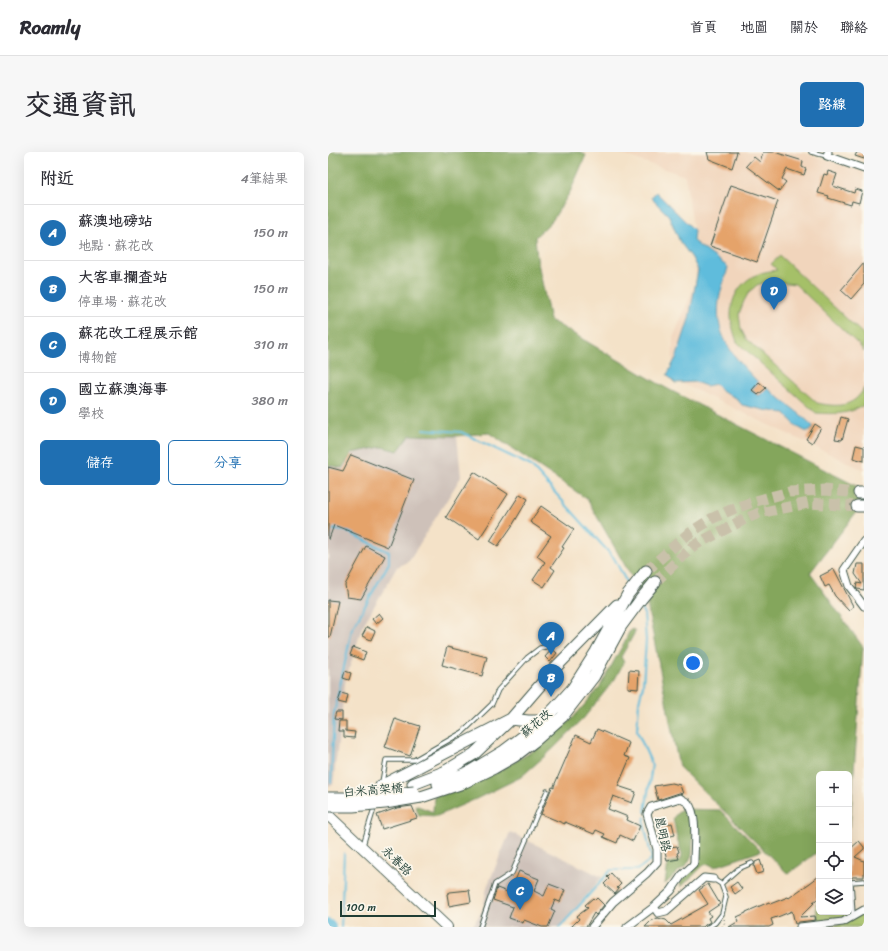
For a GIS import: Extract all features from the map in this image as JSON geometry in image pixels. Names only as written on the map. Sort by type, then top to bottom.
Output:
[{"type":"main road","name":"蘇花改","points":[[418,791],[468,772],[504,751],[537,726],[554,710],[573,688],[596,652],[628,594],[646,571]]},
{"type":"main road","name":"蘇花改","points":[[418,791],[463,783],[494,768],[510,759],[536,740],[562,718],[594,676],[622,626],[640,599],[655,582]]},
{"type":"main road","points":[[328,793],[418,791],[444,772],[474,754],[511,719],[556,668],[628,594]]},
{"type":"main road","points":[[468,772],[506,748],[537,721],[559,699],[582,669],[628,594]]},
{"type":"main road","points":[[381,786],[511,719],[528,722],[537,721]]},
{"type":"main road","name":"白米高架橋","points":[[328,798],[351,798],[418,791]]},
{"type":"main road","name":"白米高架橋","points":[[328,806],[353,806],[385,803],[418,791]]},
{"type":"street","points":[[828,154],[864,169]]},
{"type":"street","points":[[864,541],[844,570],[849,586],[864,606]]},
{"type":"street","name":"崑明路","points":[[592,927],[613,902],[647,873],[657,862],[658,849],[647,814],[651,807],[680,798],[688,802],[692,811],[695,829],[693,865],[682,875],[670,891],[654,907],[627,927]]},
{"type":"street","name":"永春路","points":[[328,815],[447,927]]},
{"type":"street","points":[[654,907],[658,913],[666,911],[704,878],[713,879]]},
{"type":"street","points":[[800,927],[843,922],[864,910]]},
{"type":"lane","points":[[811,152],[828,154]]},
{"type":"lane","points":[[362,846],[381,786],[386,760],[414,760],[463,732],[492,704],[498,690],[527,658],[540,648],[550,646]]},
{"type":"lane","points":[[480,927],[495,884],[512,873],[547,791]]},
{"type":"lane","points":[[721,884],[738,869],[752,863]]},
{"type":"lane","points":[[708,927],[715,923],[722,914],[726,897],[721,884],[713,879]]},
{"type":"lane","points":[[852,883],[864,881]]},
{"type":"lane","points":[[852,906],[853,917]]},
{"type":"shaded area","points":[[615,152],[801,152],[864,172],[864,470],[672,379],[673,338],[696,282],[695,238],[685,176]]},
{"type":"shaded area","points":[[410,435],[457,436],[461,477],[409,561],[397,567],[362,627],[345,683],[333,785],[328,786],[328,465],[342,468],[351,453],[382,447],[398,450]]},
{"type":"shaded area","points":[[510,832],[602,877],[559,927],[472,927],[483,909],[487,887]]},
{"type":"green space","points":[[328,152],[580,152],[586,155],[570,192],[552,221],[535,237],[537,258],[550,320],[666,388],[864,490],[864,502],[810,573],[863,647],[852,799],[852,771],[816,771],[816,853],[788,874],[679,767],[647,604],[587,499],[489,433],[457,436],[410,435],[398,451],[382,447],[351,453],[342,468],[328,465]]},
{"type":"green space","points":[[780,256],[864,335],[864,352],[860,346],[795,284],[769,281],[757,285],[749,292],[744,301],[739,314],[741,329],[746,339],[817,403],[838,405],[850,403],[860,395],[864,388],[864,405],[852,411],[841,413],[816,413],[737,342],[731,318],[731,309],[738,291],[750,278],[761,273],[777,270],[771,264]]},
{"type":"green space","points":[[633,629],[635,632],[621,657],[624,662],[615,679],[583,719],[555,747],[521,777],[437,816],[419,815],[415,805],[433,812],[434,796],[494,774],[538,748],[572,719],[599,688],[629,632]]},
{"type":"green space","points":[[681,809],[720,810],[761,851],[714,867],[709,864],[704,865],[681,887],[680,883],[695,860],[699,849],[695,819],[691,827],[693,840],[692,855],[686,866],[665,884],[668,863],[681,860],[682,854],[673,818]]},
{"type":"green space","points":[[864,912],[864,927],[831,927],[834,926]]},
{"type":"green space","points":[[817,915],[850,915],[834,922],[818,924]]},
{"type":"water","points":[[656,192],[694,230],[693,241],[728,267],[720,295],[718,309],[719,321],[722,333],[733,353],[740,363],[758,382],[751,390],[759,396],[767,388],[813,426],[808,432],[798,427],[785,413],[742,405],[736,398],[721,391],[716,384],[706,386],[695,382],[675,383],[667,375],[677,356],[689,319],[698,270],[692,258],[680,242],[669,216],[651,198]]},
{"type":"building","points":[[707,152],[737,152],[732,168],[709,159]]},
{"type":"building","points":[[763,152],[774,152],[803,161],[802,167],[806,169],[804,175],[787,169],[782,179],[786,182],[779,191],[746,166],[754,157],[760,162]]},
{"type":"building","points":[[857,152],[864,152],[864,159],[855,156]]},
{"type":"building","points":[[828,171],[837,174],[833,186],[854,193],[855,189],[862,191],[859,203],[852,201],[851,205],[828,198],[829,196],[818,193],[824,174],[827,175]]},
{"type":"building","points":[[731,185],[778,201],[757,262],[710,246]]},
{"type":"building","points":[[864,263],[864,284],[851,299],[841,290]]},
{"type":"building","points":[[759,382],[766,388],[758,395],[752,390]]},
{"type":"building","points":[[841,417],[848,419],[842,440],[835,439]]},
{"type":"building","points":[[815,424],[821,428],[812,443],[806,439]]},
{"type":"building","points":[[856,445],[864,447],[864,461],[853,458]]},
{"type":"building","points":[[351,455],[414,480],[388,547],[334,525],[328,539],[328,467],[343,471]]},
{"type":"building","points":[[474,472],[508,494],[479,539],[446,517]]},
{"type":"building","points":[[520,494],[528,499],[498,546],[490,541]]},
{"type":"building","points":[[541,506],[574,529],[562,547],[564,548],[551,567],[555,570],[544,587],[533,580],[545,562],[537,556],[551,536],[530,522]]},
{"type":"building","points":[[366,546],[385,556],[361,599],[347,597],[345,585]]},
{"type":"building","points":[[857,564],[864,564],[864,590],[856,588],[857,583],[862,584],[855,574]]},
{"type":"building","points":[[834,569],[853,606],[849,611],[835,596],[829,585],[825,587],[820,576]]},
{"type":"building","points":[[328,600],[338,601],[330,637],[328,637]]},
{"type":"building","points":[[379,613],[383,618],[376,624],[372,619]]},
{"type":"building","points":[[367,627],[375,631],[371,640],[362,636]]},
{"type":"building","points":[[353,647],[366,652],[363,660],[350,655]]},
{"type":"building","points":[[447,647],[487,657],[482,676],[442,665]]},
{"type":"building","points":[[552,649],[557,653],[550,662],[545,657]]},
{"type":"building","points":[[629,670],[639,671],[638,689],[628,688]]},
{"type":"building","points":[[345,671],[351,673],[349,680],[343,678]]},
{"type":"building","points":[[341,693],[348,695],[346,704],[338,702]]},
{"type":"building","points":[[336,712],[342,712],[342,720],[334,719]]},
{"type":"building","points":[[395,719],[420,726],[410,756],[385,747]]},
{"type":"building","points":[[339,721],[346,721],[346,731],[355,732],[354,738],[344,737],[344,731],[338,731]]},
{"type":"building","points":[[597,729],[629,743],[624,756],[630,758],[618,786],[636,792],[632,803],[613,796],[608,809],[628,817],[627,820],[640,826],[633,841],[620,835],[617,843],[603,837],[605,834],[596,830],[594,834],[541,814],[552,787],[554,788],[576,735],[591,742]]},
{"type":"building","points":[[672,783],[680,785],[683,794],[679,793],[658,800],[654,786]]},
{"type":"building","points":[[412,806],[417,818],[382,829],[377,815],[397,808]]},
{"type":"building","points":[[672,823],[675,835],[662,838],[660,826]]},
{"type":"building","points":[[859,841],[864,847],[864,849],[855,857],[864,861],[864,877],[852,878],[852,847]]},
{"type":"building","points":[[677,846],[679,859],[667,861],[664,848]]},
{"type":"building","points":[[760,860],[764,872],[757,874],[754,866],[755,862]]},
{"type":"building","points":[[519,871],[539,879],[534,891],[544,896],[549,884],[565,890],[560,902],[555,900],[551,909],[555,911],[548,927],[542,927],[524,920],[523,923],[509,918],[513,907],[493,900],[497,888],[510,893]]},
{"type":"building","points":[[611,873],[621,884],[617,888],[619,889],[615,894],[604,884],[609,879],[607,877]]},
{"type":"building","points":[[816,878],[816,900],[800,917],[815,916],[816,920],[799,922],[795,924],[792,911],[771,919],[773,925],[769,927],[729,927],[739,921],[737,917],[746,912],[769,902],[770,904],[788,897],[789,898]]},
{"type":"building","points":[[737,882],[742,889],[735,894],[730,887]]},
{"type":"building","points":[[708,884],[720,904],[708,912],[711,916],[708,918],[710,922],[703,927],[645,927],[651,921],[658,918],[666,920],[671,925],[708,904],[699,890]]},
{"type":"building","points":[[469,890],[471,902],[449,906],[447,894],[450,892]]},
{"type":"building","points":[[593,898],[595,900],[597,898],[604,905],[596,915],[594,913],[586,927],[571,927],[579,919],[577,916],[588,908],[585,905]]},
{"type":"waterway","points":[[423,429],[461,432],[531,466],[614,558],[629,587]]},
{"type":"waterway","points":[[328,529],[346,531],[389,552],[389,563],[352,629],[334,714],[331,782]]},
{"type":"waterway","points":[[640,606],[644,614],[646,640],[643,685],[639,702],[637,731],[652,765],[645,812]]},
{"type":"waterway","points":[[560,927],[611,870],[637,870],[652,859],[644,824],[645,817]]},
{"type":"waterway","points":[[341,927],[344,853]]},
{"type":"tunnel","points":[[646,571],[687,535],[711,519],[735,508],[789,492],[824,490],[859,493]]},
{"type":"tunnel","points":[[655,582],[693,546],[759,513],[809,503],[857,506]]},
{"type":"place","name":"國立蘇澳海事","points":[[774,310]]},
{"type":"place","name":"蘇澳地磅站","points":[[551,655]]},
{"type":"place","name":"大客車攔查站","points":[[551,697]]},
{"type":"place","name":"蘇花改工程展示館","points":[[520,910]]}]
